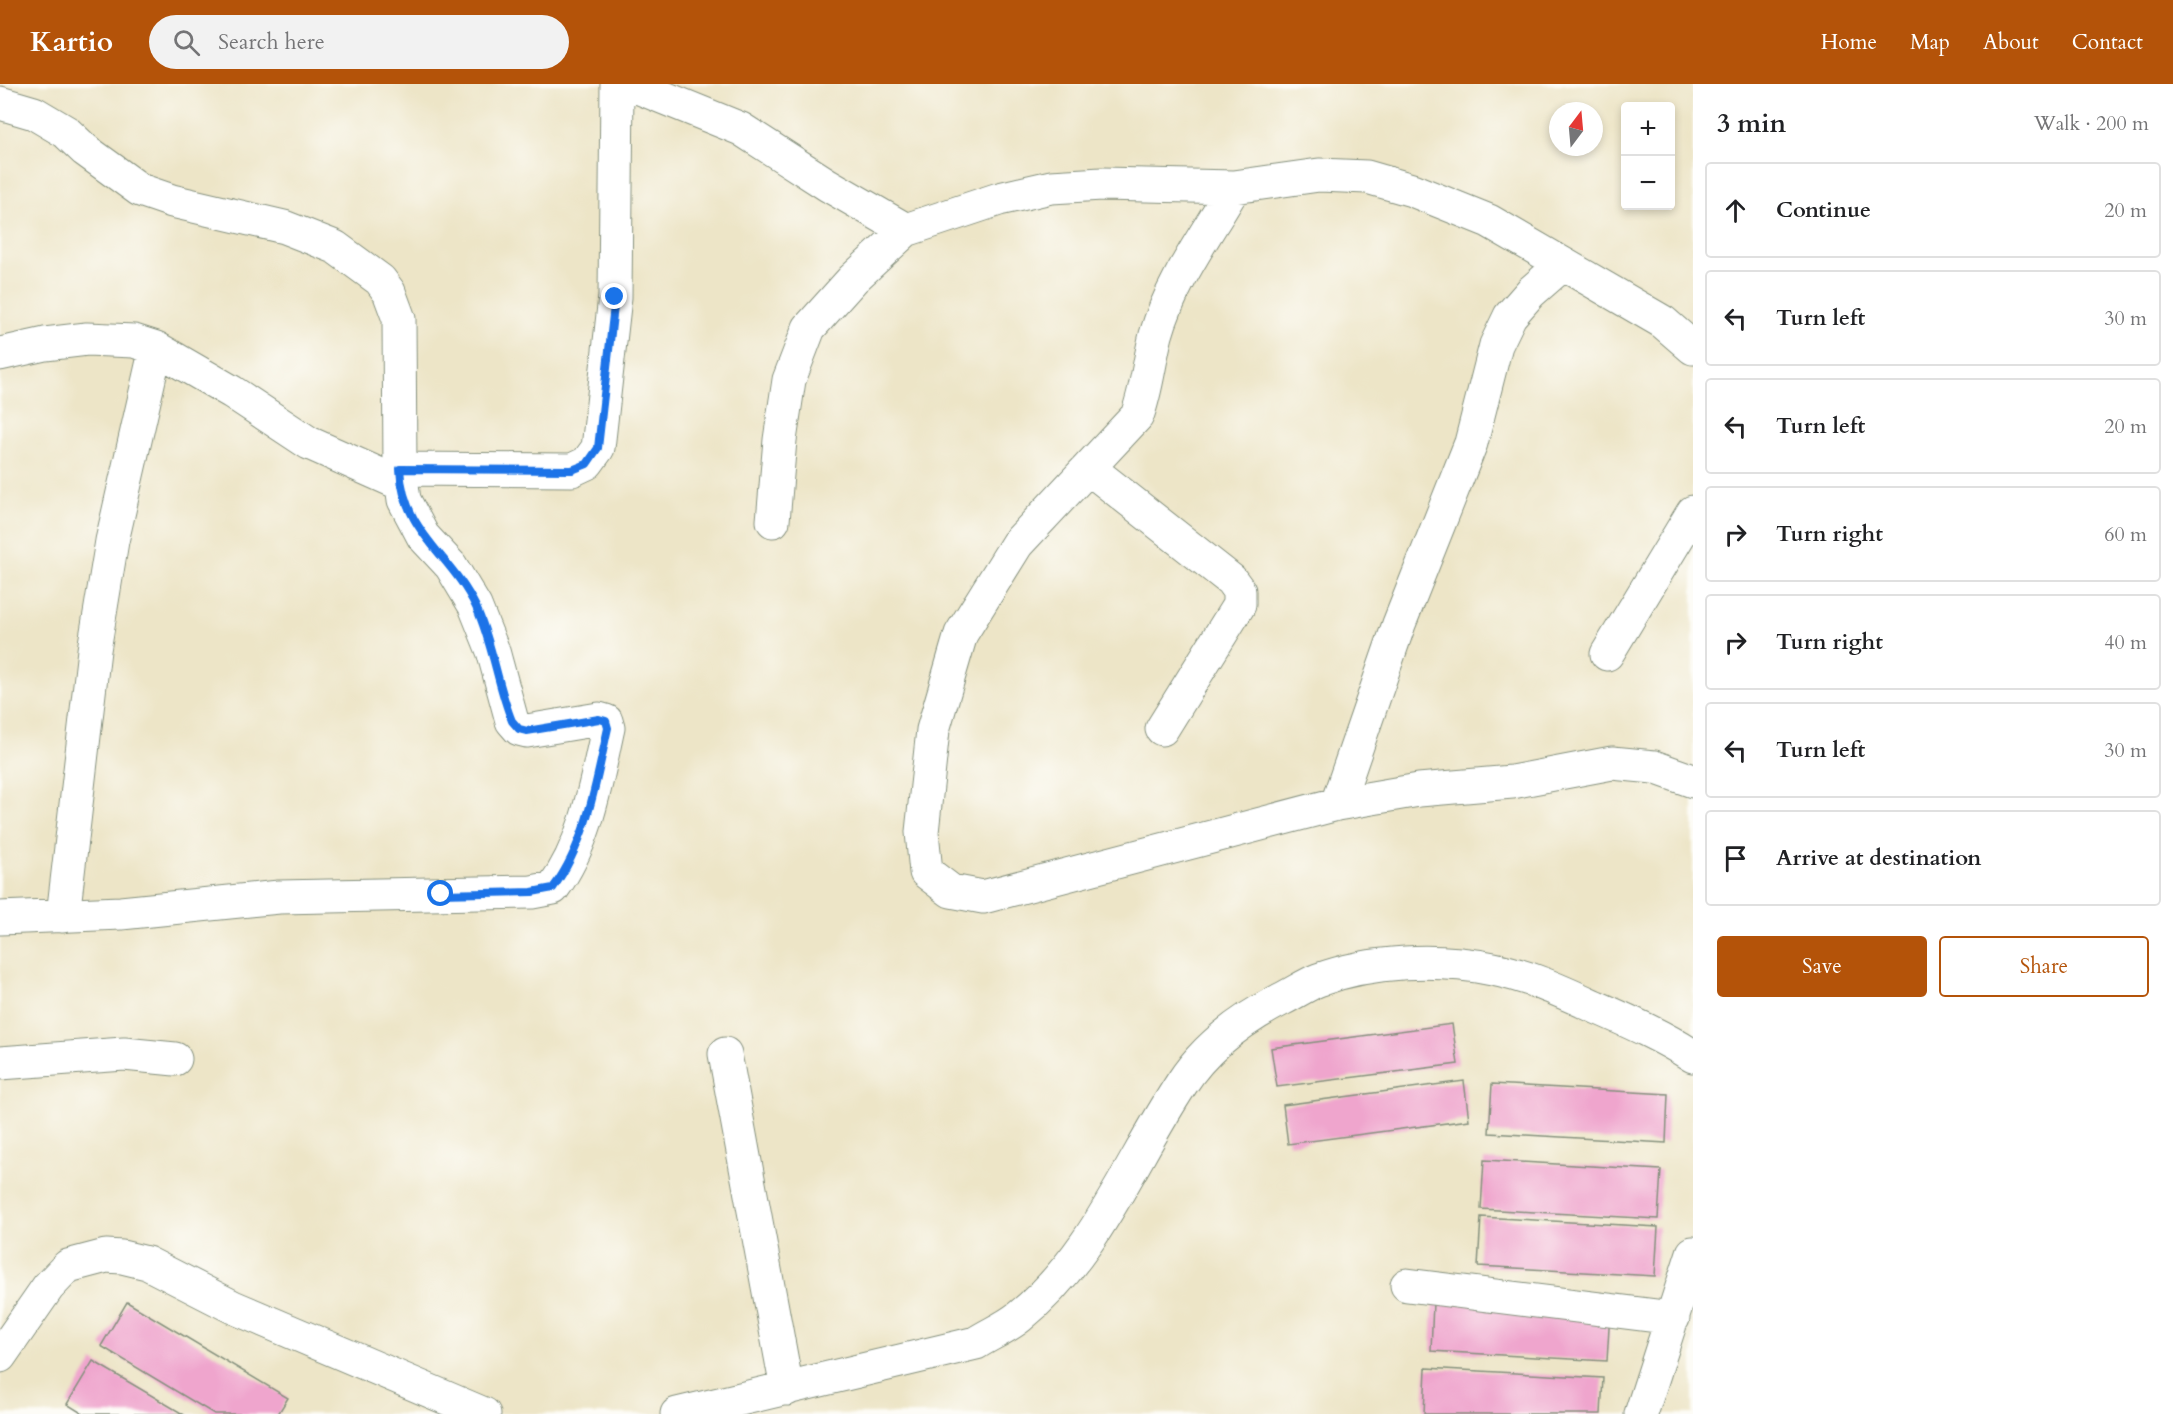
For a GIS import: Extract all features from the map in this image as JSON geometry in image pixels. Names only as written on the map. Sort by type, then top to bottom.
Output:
[{"type":"street","points":[[0,354],[45,344],[87,339],[134,341],[156,348],[232,392],[309,443],[400,476],[572,470],[587,464],[598,448],[615,297],[617,84]]},
{"type":"street","points":[[630,84],[741,129],[828,185],[906,230]]},
{"type":"street","points":[[0,103],[34,113],[66,132],[85,150],[140,190],[172,201],[284,227],[335,247],[380,279],[389,292],[399,319],[400,476],[404,500],[423,536],[451,566],[475,606],[493,651],[512,721],[519,729],[527,731],[599,719],[606,721],[608,728],[592,799],[567,868],[553,888],[532,892],[279,897],[122,913],[0,918]]},
{"type":"street","points":[[773,521],[780,440],[789,380],[809,328],[853,279],[906,230],[999,199],[1051,187],[1102,184],[1234,187],[1319,175],[1367,177],[1412,190],[1489,221],[1663,322],[1693,348]]},
{"type":"street","points":[[1234,187],[1172,293],[1156,335],[1146,393],[1137,416],[1090,469],[1062,492],[1017,544],[962,634],[933,730],[922,832],[926,872],[951,891],[983,897],[1337,804],[1419,790],[1512,782],[1612,763],[1654,767],[1693,781]]},
{"type":"street","points":[[1337,804],[1399,624],[1471,443],[1496,345],[1510,316],[1531,291],[1563,264]]},
{"type":"street","points":[[63,916],[94,650],[111,541],[156,348]]},
{"type":"street","points":[[1090,469],[1231,580],[1239,591],[1239,605],[1162,729]]},
{"type":"street","points":[[1607,654],[1693,512]]},
{"type":"street","points":[[677,1414],[976,1342],[1017,1319],[1070,1266],[1096,1231],[1183,1081],[1212,1048],[1256,1012],[1318,980],[1363,968],[1401,963],[1453,964],[1494,969],[1551,987],[1663,1036],[1693,1056]]},
{"type":"street","points":[[0,1063],[124,1054],[175,1059]]},
{"type":"street","points":[[726,1054],[787,1389]]},
{"type":"street","points":[[1641,1414],[1693,1253]]},
{"type":"street","points":[[0,1356],[48,1287],[68,1266],[106,1256],[122,1257],[147,1263],[233,1307],[484,1414]]},
{"type":"street","points":[[1407,1285],[1673,1318]]},
{"type":"building","points":[[1452,1024],[1458,1064],[1277,1087],[1271,1048]]},
{"type":"building","points":[[1464,1081],[1469,1120],[1288,1144],[1283,1105]]},
{"type":"building","points":[[1492,1084],[1668,1094],[1666,1143],[1489,1133]]},
{"type":"building","points":[[1484,1160],[1661,1170],[1658,1219],[1481,1209]]},
{"type":"building","points":[[1481,1217],[1658,1227],[1655,1276],[1478,1266]]},
{"type":"building","points":[[127,1302],[288,1398],[278,1414],[214,1414],[101,1346]]},
{"type":"building","points":[[1433,1302],[1610,1312],[1607,1361],[1431,1351]]},
{"type":"building","points":[[93,1361],[183,1414],[83,1414],[67,1404]]},
{"type":"building","points":[[1426,1368],[1603,1378],[1601,1414],[1424,1414]]},
{"type":"route","points":[[441,894],[532,892],[553,888],[567,868],[592,799],[608,728],[606,721],[599,719],[527,731],[519,729],[512,721],[506,708],[493,651],[475,606],[451,566],[423,536],[404,500],[400,469],[572,470],[587,464],[598,448],[615,297]]}]
